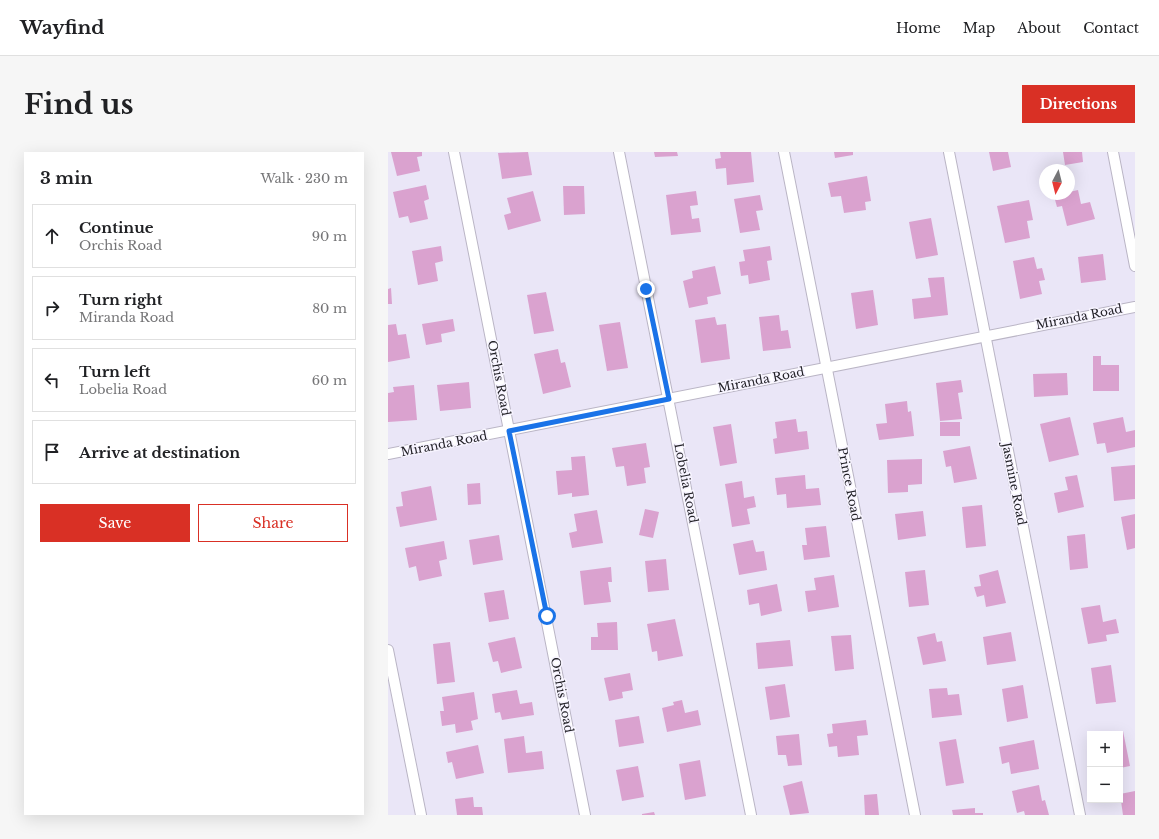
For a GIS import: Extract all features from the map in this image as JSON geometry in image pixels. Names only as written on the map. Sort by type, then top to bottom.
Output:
[{"type":"street","name":"Orchis Road","points":[[454,152],[586,815]]},
{"type":"street","name":"Lobelia Road","points":[[619,152],[751,815]]},
{"type":"street","name":"Prince Road","points":[[784,152],[915,815]]},
{"type":"street","name":"Jasmine Road","points":[[949,152],[984,336],[1080,815]]},
{"type":"street","points":[[1113,152],[1135,266]]},
{"type":"street","name":"Miranda Road","points":[[388,454],[1135,307]]},
{"type":"street","points":[[388,650],[421,815]]},
{"type":"building","points":[[391,152],[422,152],[422,156],[417,157],[420,171],[397,176]]},
{"type":"building","points":[[528,152],[532,175],[502,179],[498,153]]},
{"type":"building","points":[[654,152],[677,152],[678,156],[655,157]]},
{"type":"building","points":[[720,152],[751,152],[754,182],[727,185],[726,168],[716,169],[715,159],[721,158]]},
{"type":"building","points":[[834,152],[853,152],[853,155],[835,158]]},
{"type":"building","points":[[989,152],[1008,152],[1011,167],[993,171]]},
{"type":"building","points":[[1063,152],[1082,152],[1083,162],[1065,164]]},
{"type":"building","points":[[867,176],[871,201],[865,202],[866,210],[844,213],[841,196],[831,197],[828,183]]},
{"type":"building","points":[[426,185],[429,199],[424,201],[428,219],[410,223],[408,216],[399,218],[393,192]]},
{"type":"building","points":[[563,186],[584,186],[585,214],[564,215]]},
{"type":"building","points":[[1078,190],[1081,204],[1090,202],[1095,219],[1067,226],[1062,206],[1057,207],[1055,200],[1075,200],[1075,191]]},
{"type":"building","points":[[533,191],[541,221],[508,230],[504,215],[511,213],[507,198]]},
{"type":"building","points":[[696,191],[698,205],[690,206],[692,219],[699,218],[701,232],[671,235],[666,195]]},
{"type":"building","points":[[760,195],[763,210],[756,211],[760,230],[740,233],[734,199]]},
{"type":"building","points":[[1029,200],[1033,220],[1027,221],[1030,238],[1005,243],[997,206]]},
{"type":"building","points":[[931,218],[938,255],[916,259],[909,222]]},
{"type":"building","points":[[441,246],[443,261],[435,263],[438,281],[418,285],[412,251]]},
{"type":"building","points":[[770,246],[772,260],[767,261],[770,280],[749,284],[748,275],[741,276],[739,262],[745,261],[743,250]]},
{"type":"building","points":[[1103,254],[1106,280],[1081,283],[1078,257]]},
{"type":"building","points":[[1034,257],[1037,269],[1042,268],[1045,280],[1039,281],[1042,294],[1020,299],[1013,261]]},
{"type":"building","points":[[715,266],[721,294],[707,297],[708,304],[689,308],[683,281],[693,278],[692,271]]},
{"type":"building","points":[[944,277],[948,315],[914,319],[912,299],[931,297],[928,278]]},
{"type":"building","points":[[391,288],[392,304],[388,304],[388,289]]},
{"type":"building","points":[[873,290],[878,325],[856,329],[851,293]]},
{"type":"building","points":[[546,292],[554,331],[534,334],[527,295]]},
{"type":"building","points":[[779,315],[781,331],[788,330],[791,348],[763,351],[759,317]]},
{"type":"building","points":[[715,317],[717,325],[726,324],[730,359],[701,363],[695,320]]},
{"type":"building","points":[[453,319],[455,331],[441,334],[442,342],[426,345],[422,324]]},
{"type":"building","points":[[620,322],[628,368],[607,371],[599,325]]},
{"type":"building","points":[[396,324],[398,335],[406,334],[410,358],[388,362],[388,325]]},
{"type":"building","points":[[558,349],[561,363],[565,362],[571,387],[543,394],[534,354]]},
{"type":"building","points":[[1093,356],[1101,356],[1101,365],[1119,365],[1119,391],[1093,391]]},
{"type":"building","points":[[1067,373],[1068,395],[1034,397],[1033,374]]},
{"type":"building","points":[[961,380],[963,392],[958,393],[962,419],[940,421],[936,383]]},
{"type":"building","points":[[469,382],[471,408],[440,411],[437,385]]},
{"type":"building","points":[[414,385],[417,420],[388,422],[388,393],[394,392],[393,387]]},
{"type":"building","points":[[907,401],[908,412],[911,411],[914,436],[879,440],[876,424],[887,423],[885,404]]},
{"type":"building","points":[[1070,417],[1079,455],[1049,462],[1040,424]]},
{"type":"building","points":[[1123,417],[1126,432],[1135,430],[1135,447],[1107,453],[1105,443],[1097,444],[1093,423]]},
{"type":"building","points":[[796,419],[798,432],[807,431],[809,449],[775,454],[773,439],[777,438],[775,422]]},
{"type":"building","points":[[940,422],[960,422],[960,436],[940,436]]},
{"type":"building","points":[[731,424],[737,463],[720,466],[713,427]]},
{"type":"building","points":[[646,443],[650,467],[644,468],[646,483],[627,486],[624,466],[616,467],[612,448]]},
{"type":"building","points":[[970,446],[977,479],[954,483],[951,466],[946,467],[943,451]]},
{"type":"building","points":[[585,456],[589,495],[572,497],[572,493],[558,495],[556,471],[572,470],[571,457]]},
{"type":"building","points":[[922,459],[922,484],[908,485],[908,492],[888,493],[887,460]]},
{"type":"building","points":[[1135,465],[1135,499],[1114,501],[1111,467]]},
{"type":"building","points":[[805,475],[806,489],[819,488],[821,505],[787,508],[786,494],[777,495],[775,478]]},
{"type":"building","points":[[1077,475],[1084,507],[1058,513],[1054,493],[1068,490],[1065,477]]},
{"type":"building","points":[[742,481],[744,498],[754,496],[756,507],[747,509],[750,524],[732,527],[725,484]]},
{"type":"building","points":[[480,483],[481,504],[468,505],[467,484]]},
{"type":"building","points":[[431,486],[437,520],[400,527],[396,507],[403,506],[401,492]]},
{"type":"building","points":[[982,505],[986,546],[966,548],[962,507]]},
{"type":"building","points":[[645,509],[659,512],[653,538],[639,535]]},
{"type":"building","points":[[597,510],[603,543],[572,548],[569,533],[577,531],[574,514]]},
{"type":"building","points":[[923,511],[926,536],[898,540],[895,514]]},
{"type":"building","points":[[1135,514],[1135,548],[1127,550],[1121,517]]},
{"type":"building","points":[[826,526],[830,557],[804,560],[802,545],[807,545],[805,528]]},
{"type":"building","points":[[1085,534],[1088,568],[1070,570],[1067,536]]},
{"type":"building","points":[[499,535],[503,560],[473,565],[469,540]]},
{"type":"building","points":[[753,540],[756,552],[764,551],[767,570],[739,575],[733,544]]},
{"type":"building","points":[[444,541],[447,559],[439,561],[442,576],[419,581],[416,566],[409,568],[405,548]]},
{"type":"building","points":[[666,559],[669,590],[648,592],[645,561]]},
{"type":"building","points":[[611,567],[612,582],[608,582],[611,602],[584,605],[580,571]]},
{"type":"building","points":[[925,570],[929,605],[909,607],[905,572]]},
{"type":"building","points":[[998,570],[1006,603],[986,607],[984,595],[977,597],[974,587],[981,586],[979,575]]},
{"type":"building","points":[[834,575],[839,607],[808,612],[805,591],[816,590],[814,578]]},
{"type":"building","points":[[777,584],[782,611],[761,616],[759,603],[749,605],[747,590]]},
{"type":"building","points":[[504,590],[509,619],[489,622],[484,593]]},
{"type":"building","points":[[1100,605],[1103,622],[1116,619],[1119,633],[1106,635],[1107,641],[1088,644],[1081,608]]},
{"type":"building","points":[[675,619],[683,656],[658,661],[657,651],[652,652],[647,624]]},
{"type":"building","points":[[617,622],[618,650],[591,650],[591,637],[598,637],[597,623]]},
{"type":"building","points":[[1011,632],[1016,661],[987,665],[983,637]]},
{"type":"building","points":[[935,633],[937,642],[942,641],[946,661],[923,665],[917,637]]},
{"type":"building","points":[[851,635],[854,669],[835,671],[831,636]]},
{"type":"building","points":[[515,637],[522,668],[501,673],[498,661],[493,662],[488,643]]},
{"type":"building","points":[[790,640],[793,666],[758,669],[756,643]]},
{"type":"building","points":[[450,642],[455,682],[437,684],[433,644]]},
{"type":"building","points":[[1111,665],[1116,702],[1096,704],[1091,668]]},
{"type":"building","points":[[630,673],[633,690],[622,692],[623,698],[609,701],[604,678]]},
{"type":"building","points":[[785,684],[790,717],[770,720],[765,687]]},
{"type":"building","points":[[1023,685],[1028,718],[1007,722],[1002,689]]},
{"type":"building","points":[[947,688],[948,695],[959,694],[962,715],[932,718],[929,689]]},
{"type":"building","points":[[517,690],[520,704],[532,702],[534,715],[502,720],[500,712],[495,713],[492,694]]},
{"type":"building","points":[[474,692],[478,719],[471,721],[473,730],[456,733],[455,724],[442,726],[440,711],[444,711],[442,697]]},
{"type":"building","points":[[682,700],[685,713],[698,710],[701,725],[667,732],[662,708],[674,705],[673,702]]},
{"type":"building","points":[[639,716],[644,743],[619,747],[615,720]]},
{"type":"building","points":[[866,720],[868,735],[857,736],[859,755],[838,757],[837,746],[829,747],[827,734],[833,733],[832,724]]},
{"type":"building","points":[[1123,731],[1130,766],[1123,767]]},
{"type":"building","points":[[799,734],[802,765],[788,766],[786,755],[778,755],[776,736]]},
{"type":"building","points":[[524,736],[526,753],[542,751],[544,769],[508,773],[504,739]]},
{"type":"building","points":[[956,739],[964,783],[946,786],[939,742]]},
{"type":"building","points":[[1034,740],[1039,769],[1011,774],[1009,762],[1002,764],[999,747]]},
{"type":"building","points":[[478,745],[484,773],[456,779],[452,762],[448,763],[446,752]]},
{"type":"building","points":[[700,760],[706,796],[685,800],[679,764]]},
{"type":"building","points":[[638,766],[644,797],[622,801],[616,770]]},
{"type":"building","points":[[802,781],[809,813],[790,815],[783,786]]},
{"type":"building","points":[[1039,785],[1042,801],[1045,800],[1049,815],[1025,815],[1024,811],[1017,813],[1012,791]]},
{"type":"building","points":[[1135,791],[1135,815],[1123,815],[1121,803],[1123,803],[1123,793]]},
{"type":"building","points":[[877,794],[879,815],[865,815],[864,795]]},
{"type":"building","points":[[473,797],[474,807],[482,807],[483,815],[457,815],[455,799]]},
{"type":"building","points":[[975,808],[975,813],[983,813],[983,815],[953,815],[952,810]]},
{"type":"building","points":[[654,812],[655,815],[642,815],[642,814]]},
{"type":"route","points":[[547,616],[509,431],[669,399],[646,289]]}]
